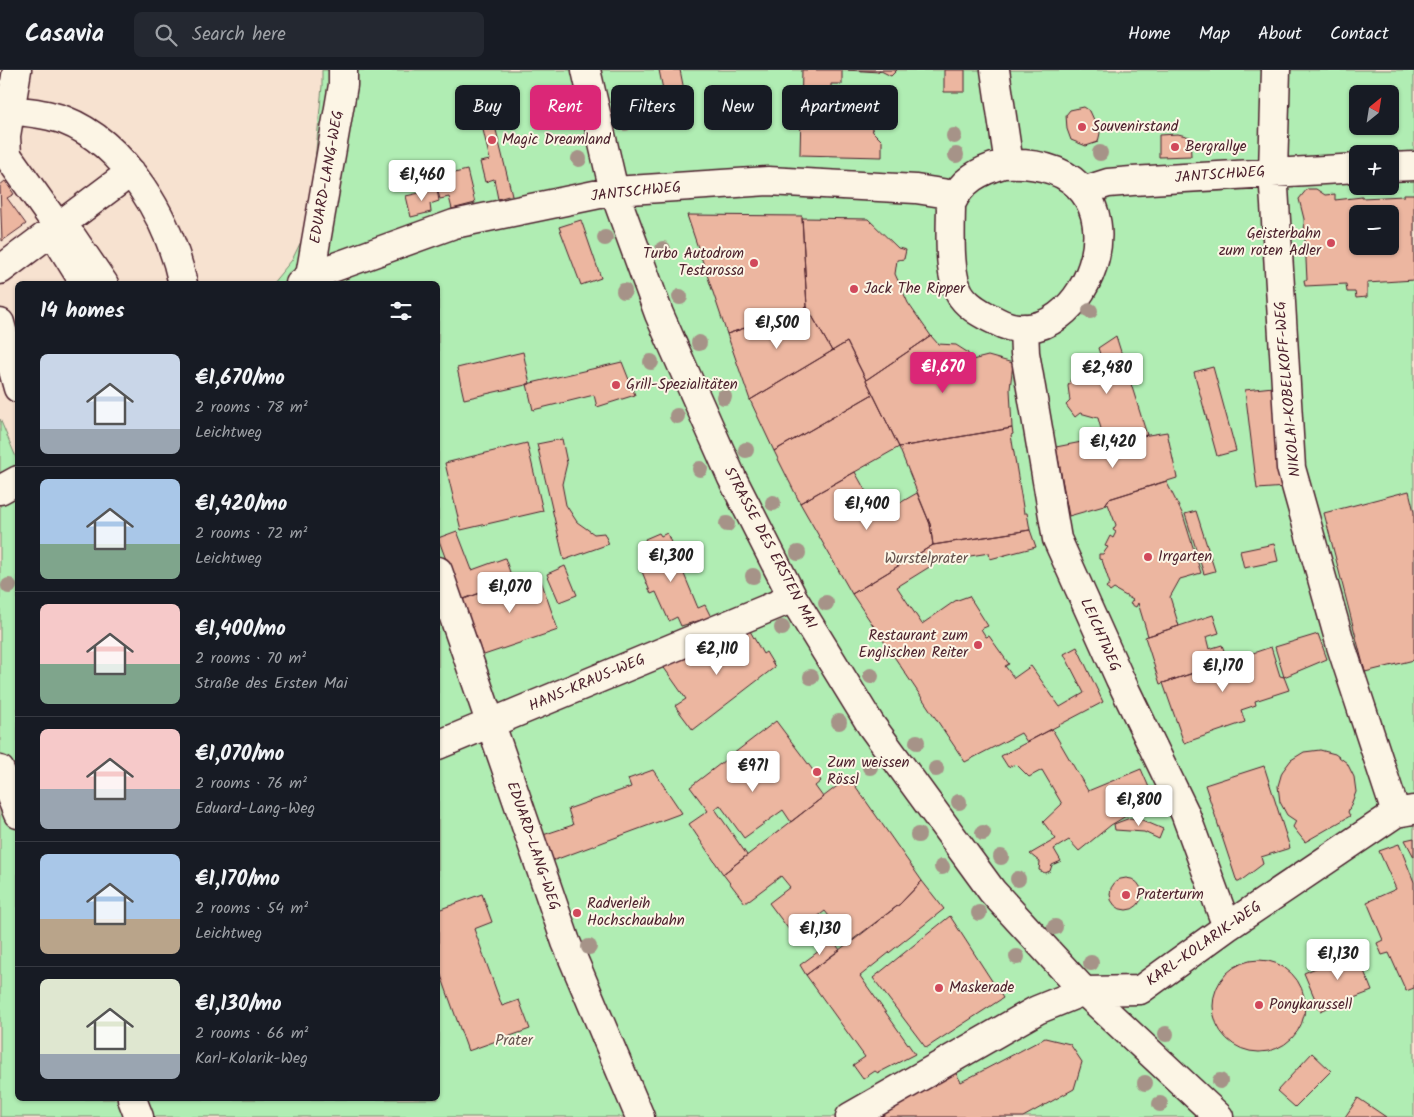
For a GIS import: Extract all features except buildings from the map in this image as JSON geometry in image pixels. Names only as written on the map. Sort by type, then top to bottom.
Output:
[{"type":"street","points":[[17,70],[6,110],[3,141],[7,155],[59,228],[72,237],[102,281]]},
{"type":"street","name":"EDUARD-LANG-WEG","points":[[308,281],[343,85],[343,70]]},
{"type":"street","name":"STRASSE DES ERSTEN MAI","points":[[586,70],[614,192],[659,314],[732,478],[793,598],[871,725],[992,891],[1084,991],[1213,1115]]},
{"type":"street","points":[[994,70],[1009,164]]},
{"type":"street","name":"NIKOLAI-KOBELKOFF-WEG","points":[[1276,70],[1273,171],[1291,468],[1341,646],[1405,812]]},
{"type":"street","points":[[6,110],[49,116],[81,128],[114,152],[131,172],[162,221],[178,263],[182,281]]},
{"type":"street","points":[[1009,164],[1031,164],[1057,172],[1071,180],[1083,190],[1094,210],[1098,231],[1096,258],[1091,274],[1080,294],[1065,311],[1045,323],[1024,328],[999,323],[978,311],[961,296],[952,266],[951,204],[955,195],[963,184],[983,170],[1009,164]]},
{"type":"street","points":[[1399,167],[1414,166]]},
{"type":"street","name":"JANTSCHWEG","points":[[1083,190],[1108,183],[1132,181],[1202,178],[1273,171],[1349,168]]},
{"type":"street","points":[[0,270],[59,228],[131,172]]},
{"type":"street","name":"JANTSCHWEG","points":[[308,281],[454,224],[614,192],[768,182],[916,189],[955,195]]},
{"type":"street","points":[[59,228],[62,247],[83,281]]},
{"type":"street","points":[[0,324],[15,377]]},
{"type":"street","name":"LEICHTWEG","points":[[1024,328],[1025,353],[1057,539],[1120,679],[1185,813],[1227,927]]},
{"type":"street","points":[[0,490],[15,482]]},
{"type":"street","name":"EDUARD-LANG-WEG","points":[[440,577],[566,942],[640,1117]]},
{"type":"street","name":"HANS-KRAUS-WEG","points":[[440,744],[793,598]]},
{"type":"street","points":[[0,770],[15,807]]},
{"type":"street","name":"KARL-KOLARIK-WEG","points":[[850,1117],[1037,1010],[1084,991],[1140,990],[1227,927],[1405,812]]},
{"type":"street","points":[[133,1101],[140,1117]]},
{"type":"green space","name":"Wurstelprater","points":[[322,70],[1414,70],[1414,1117],[0,1117],[0,419],[15,455],[15,1101],[440,1101],[440,281],[274,281],[292,260],[309,225]]},
{"type":"place","name":"Souvenirstand","points":[[1082,127]]},
{"type":"place","name":"Magic Dreamland","points":[[492,140]]},
{"type":"place","name":"Bergrallye","points":[[1175,147]]},
{"type":"place","name":"Geisterbahn zum roten Adler","points":[[1331,243]]},
{"type":"place","name":"Turbo Autodrom Testarossa","points":[[754,263]]},
{"type":"place","name":"Jack The Ripper","points":[[854,289]]},
{"type":"place","name":"Grill-Spezialitäten","points":[[616,385]]},
{"type":"place","name":"Irrgarten","points":[[1148,557]]},
{"type":"place","name":"Restaurant zum Englischen Reiter","points":[[978,645]]},
{"type":"place","name":"Zum weissen Rössl","points":[[817,772]]},
{"type":"place","name":"Praterturm","points":[[1126,895]]},
{"type":"place","name":"Radverleih Hochschaubahn","points":[[577,913]]},
{"type":"place","name":"Maskerade","points":[[939,988]]},
{"type":"place","name":"Ponykarussell","points":[[1259,1005]]},
{"type":"park label","name":"Prater","points":[[514,1041]]}]
